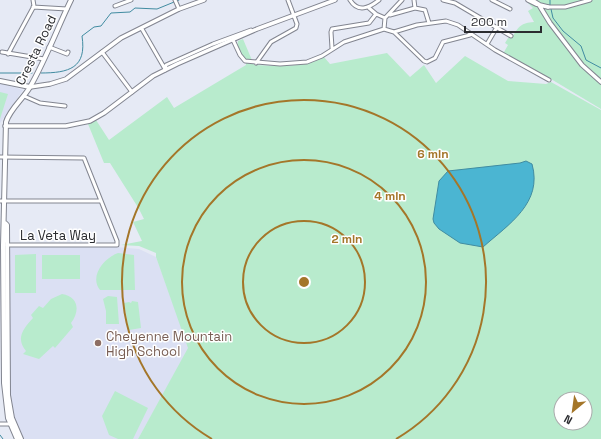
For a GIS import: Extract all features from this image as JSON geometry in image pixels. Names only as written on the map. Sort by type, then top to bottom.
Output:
[{"type":"main road","name":"Cresta Road","points":[[17,439],[10,424],[6,409],[4,389],[2,283],[3,245],[5,236],[5,201],[2,157],[9,115],[30,87],[71,0]]},
{"type":"main road","points":[[0,81],[30,87]]},
{"type":"main road","points":[[0,126],[6,126]]},
{"type":"main road","name":"Cresta Road","points":[[3,245],[8,402],[14,423],[21,439]]},
{"type":"street","points":[[8,54],[33,7],[33,0]]},
{"type":"street","points":[[115,6],[132,0]]},
{"type":"street","points":[[176,0],[179,9]]},
{"type":"street","points":[[30,87],[46,86],[66,79],[121,38],[142,29],[179,9],[204,0]]},
{"type":"street","points":[[256,63],[271,42],[296,28],[297,24],[288,0]]},
{"type":"street","points":[[165,70],[166,65],[213,44],[335,0]]},
{"type":"street","points":[[350,0],[357,8],[369,8],[379,0]]},
{"type":"street","points":[[384,29],[386,21],[385,18],[402,0]]},
{"type":"street","points":[[414,0],[415,8]]},
{"type":"street","points":[[442,0],[455,3],[511,36]]},
{"type":"street","points":[[492,0],[510,9]]},
{"type":"street","points":[[528,0],[539,5],[550,7],[568,6],[590,0]]},
{"type":"street","points":[[532,0],[539,5],[582,65],[601,82]]},
{"type":"street","points":[[539,0],[539,5]]},
{"type":"street","points":[[33,7],[67,9]]},
{"type":"street","points":[[369,8],[376,14],[385,18],[415,8],[425,10],[429,23]]},
{"type":"street","points":[[332,48],[332,29],[369,23],[376,14]]},
{"type":"street","points":[[394,32],[429,23],[451,22],[470,35],[549,80]]},
{"type":"street","points":[[487,44],[497,27]]},
{"type":"street","points":[[142,29],[165,70]]},
{"type":"street","points":[[6,126],[66,126],[82,123],[99,116],[165,70],[257,29]]},
{"type":"street","points":[[233,40],[243,60],[256,63],[285,64],[308,62],[322,56],[332,48],[384,29],[394,32],[425,62],[430,62],[435,58],[440,46],[445,41],[470,35]]},
{"type":"street","points":[[49,47],[67,54],[68,52]]},
{"type":"street","points":[[2,52],[44,59]]},
{"type":"street","points":[[102,52],[132,92]]},
{"type":"street","points":[[24,96],[40,103],[65,106]]},
{"type":"street","points":[[0,201],[101,201],[84,158],[2,157]]},
{"type":"street","name":"La Veta Way","points":[[3,245],[117,245],[101,201]]},
{"type":"street","points":[[0,424],[10,424]]},
{"type":"shaded area","points":[[0,83],[23,90],[0,123]]},
{"type":"shaded area","name":"Cheyenne Mountain High School","points":[[10,247],[116,247],[139,249],[156,257],[189,348],[138,439],[24,439],[14,416],[9,386]]},
{"type":"green space","points":[[529,0],[601,0],[601,109],[546,76],[500,51],[504,52],[508,45],[505,43],[510,35],[513,36],[521,26],[526,23],[534,22],[528,11],[533,8],[528,3]]},
{"type":"green space","points":[[243,39],[254,65],[300,65],[316,61],[324,57],[330,64],[387,53],[410,77],[424,65],[436,83],[465,56],[508,81],[546,84],[551,82],[601,110],[601,439],[138,439],[188,348],[156,257],[156,253],[139,246],[121,245],[142,241],[133,222],[144,219],[110,163],[104,163],[88,124],[96,120],[109,140],[167,97],[174,108],[246,65],[246,60],[241,54],[238,41]]},
{"type":"green space","points":[[0,92],[8,94],[0,119]]},
{"type":"green space","points":[[118,253],[134,255],[135,290],[100,290],[97,285],[97,273],[103,263]]},
{"type":"green space","points":[[36,254],[36,293],[15,293],[15,255]]},
{"type":"green space","points":[[42,255],[80,255],[80,279],[42,279]]},
{"type":"green space","points":[[62,294],[72,298],[75,301],[77,309],[71,323],[73,327],[55,348],[53,346],[39,359],[23,354],[26,351],[21,342],[21,337],[24,329],[33,318],[31,315],[39,306],[43,308],[51,299]]},
{"type":"green space","points":[[108,296],[117,297],[119,324],[106,324],[106,311],[103,299]]},
{"type":"green space","points":[[132,301],[138,302],[141,328],[129,330],[124,303],[131,303]]},
{"type":"green space","points":[[115,391],[148,408],[133,439],[118,439],[109,435],[102,416]]},
{"type":"water","points":[[526,161],[532,164],[534,178],[533,190],[528,201],[513,221],[483,247],[460,243],[439,229],[434,223],[433,219],[439,181],[448,171],[520,163]]},
{"type":"waterway","points":[[41,73],[68,70],[79,62],[83,47],[82,36],[94,27],[101,26],[111,13],[130,12],[135,8],[157,9],[179,0]]},
{"type":"waterway","points":[[550,0],[550,6]]},
{"type":"waterway","points":[[551,9],[553,18],[563,31],[581,46],[586,60],[601,68]]},
{"type":"waterway","points":[[0,73],[32,73]]},
{"type":"waterway","points":[[0,435],[3,439]]},
{"type":"place","name":"Cheyenne Mountain High School","points":[[98,343]]}]
